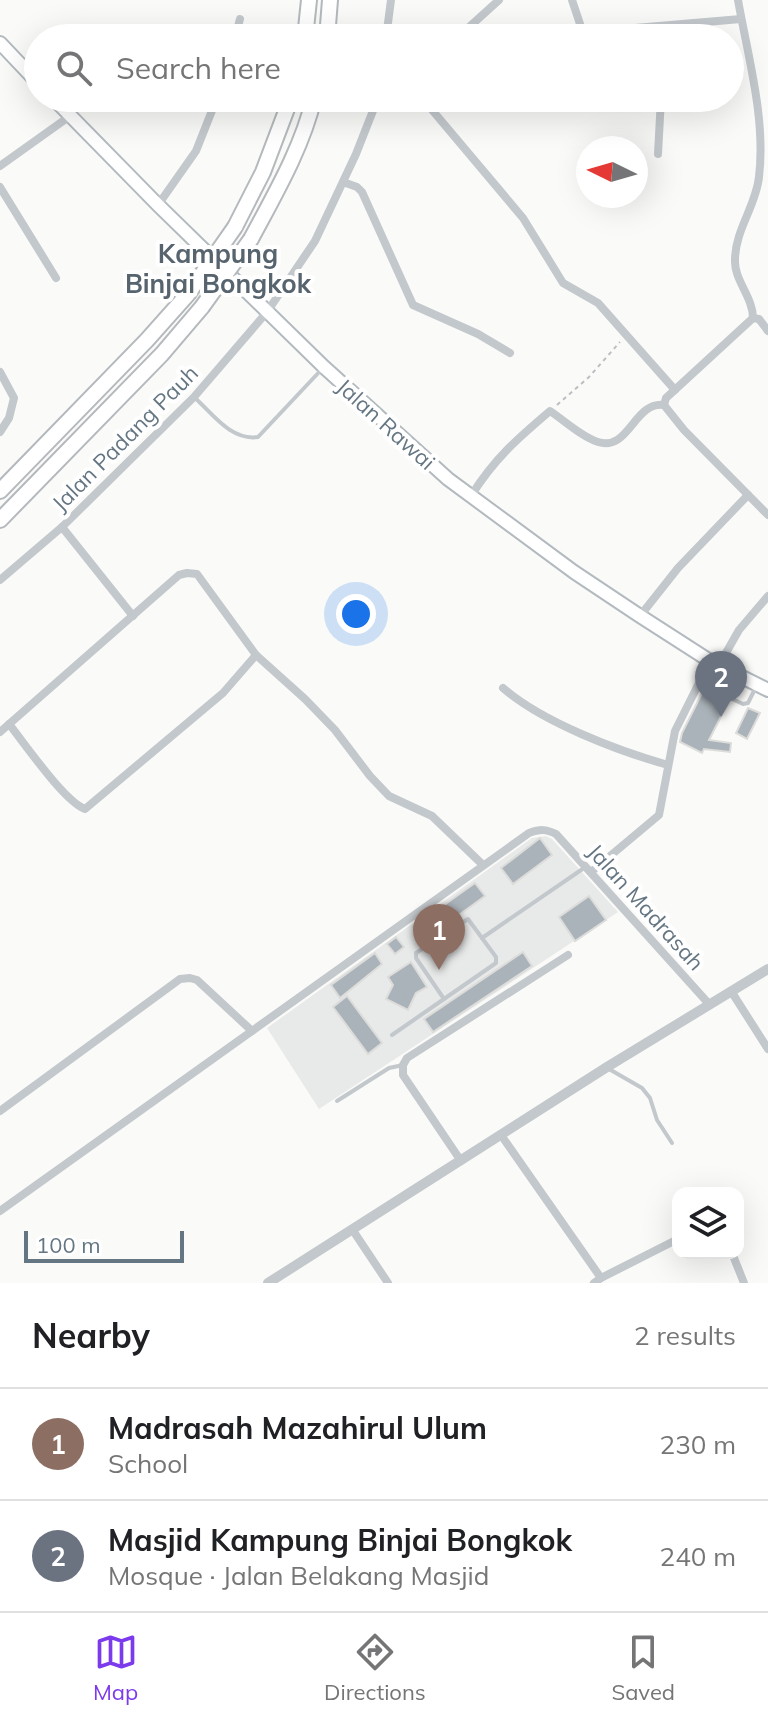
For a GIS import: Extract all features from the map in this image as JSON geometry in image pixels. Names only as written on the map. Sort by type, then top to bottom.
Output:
[{"type":"highway","points":[[306,24],[309,0]]},
{"type":"highway","points":[[328,24],[330,0]]},
{"type":"highway","points":[[0,491],[188,294],[235,227],[263,172],[286,112]]},
{"type":"highway","points":[[0,520],[162,354],[202,307],[251,239],[283,181],[310,112]]},
{"type":"main road","points":[[0,43],[24,68]]},
{"type":"main road","name":"Jalan Rawai","points":[[66,112],[267,312],[404,442],[574,572],[715,663],[762,688]]},
{"type":"street","points":[[388,24],[391,0]]},
{"type":"street","points":[[472,24],[499,0]]},
{"type":"street","points":[[572,0],[580,24]]},
{"type":"street","points":[[738,0],[742,24]]},
{"type":"street","points":[[239,24],[240,19]]},
{"type":"street","points":[[698,24],[741,19]]},
{"type":"street","points":[[744,36],[756,104],[760,150],[757,187],[737,245],[735,264],[753,318]]},
{"type":"street","points":[[158,205],[196,151],[211,112]]},
{"type":"street","name":"Jalan Padang Pauh","points":[[0,580],[62,527],[194,397],[267,312],[315,241],[372,112]]},
{"type":"street","points":[[434,112],[523,218],[563,283],[590,296],[675,390]]},
{"type":"street","points":[[658,154],[660,112]]},
{"type":"street","points":[[0,166],[70,116]]},
{"type":"street","points":[[343,182],[362,192],[413,305],[478,334],[510,353]]},
{"type":"street","points":[[0,187],[56,278]]},
{"type":"street","points":[[753,318],[759,319],[768,331]]},
{"type":"street","points":[[664,405],[666,398],[753,318]]},
{"type":"street","points":[[0,372],[14,398],[9,418],[0,432]]},
{"type":"street","points":[[471,496],[488,469],[550,411],[594,440],[609,443],[619,440],[648,407],[656,403],[664,405],[684,430],[768,515]]},
{"type":"street","points":[[640,616],[678,568],[748,495]]},
{"type":"street","points":[[62,527],[133,616]]},
{"type":"street","points":[[0,732],[179,575],[197,574],[256,655],[335,730],[389,796],[432,816],[483,865],[0,1211]]},
{"type":"street","points":[[588,869],[659,815],[675,731],[699,684],[768,596]]},
{"type":"street","points":[[9,724],[62,789],[85,809],[223,693],[256,655]]},
{"type":"street","points":[[503,688],[520,703],[625,753],[668,765]]},
{"type":"street","name":"Jalan Madrasah","points":[[483,865],[529,833],[547,830],[556,834],[709,1004]]},
{"type":"street","points":[[461,1161],[403,1075],[403,1065],[407,1058],[568,955]]},
{"type":"street","points":[[268,1283],[282,1279],[352,1229],[768,969]]},
{"type":"street","points":[[0,1111],[185,978],[197,980],[252,1031]]},
{"type":"street","points":[[731,991],[768,1049]]},
{"type":"street","points":[[501,1135],[597,1280],[672,1242]]},
{"type":"street","points":[[352,1229],[388,1283]]},
{"type":"street","points":[[734,1259],[744,1283]]},
{"type":"lane","points":[[194,397],[234,434],[246,438],[258,437],[324,367]]},
{"type":"lane","points":[[699,684],[743,704],[748,703],[762,688]]},
{"type":"lane","points":[[482,938],[588,869]]},
{"type":"lane","points":[[392,1035],[444,999],[496,963],[496,957],[471,921],[465,919],[416,953],[416,958],[444,999]]},
{"type":"lane","points":[[337,1101],[389,1068],[403,1065]]},
{"type":"lane","points":[[607,1067],[642,1088],[672,1143]]},
{"type":"path","points":[[550,411],[589,377],[627,336]]},
{"type":"shaded area","points":[[546,836],[618,912],[319,1109],[267,1028],[532,838]]},
{"type":"building","points":[[703,691],[728,703],[709,740],[731,743],[730,752],[704,749],[702,753],[680,742]]},
{"type":"building","points":[[748,708],[760,713],[747,739],[736,733]]},
{"type":"building","points":[[540,838],[552,855],[513,884],[501,868]]},
{"type":"building","points":[[475,883],[485,896],[423,941],[413,927]]},
{"type":"building","points":[[589,896],[606,920],[575,941],[559,917]]},
{"type":"building","points":[[396,937],[404,947],[395,954],[387,944]]},
{"type":"building","points":[[523,952],[532,966],[433,1032],[424,1019]]},
{"type":"building","points":[[375,953],[382,964],[340,998],[331,985]]},
{"type":"building","points":[[411,962],[427,987],[416,993],[408,1010],[386,999],[393,985],[388,977]]},
{"type":"building","points":[[347,996],[382,1043],[368,1054],[333,1007]]},
{"type":"place","name":"Masjid Kampung Binjai Bongkok","points":[[721,717]]},
{"type":"place","name":"Madrasah Mazahirul Ulum","points":[[439,970]]},
{"type":"district","name":"Kampung Binjai Bongkok","points":[[218,269]]}]
